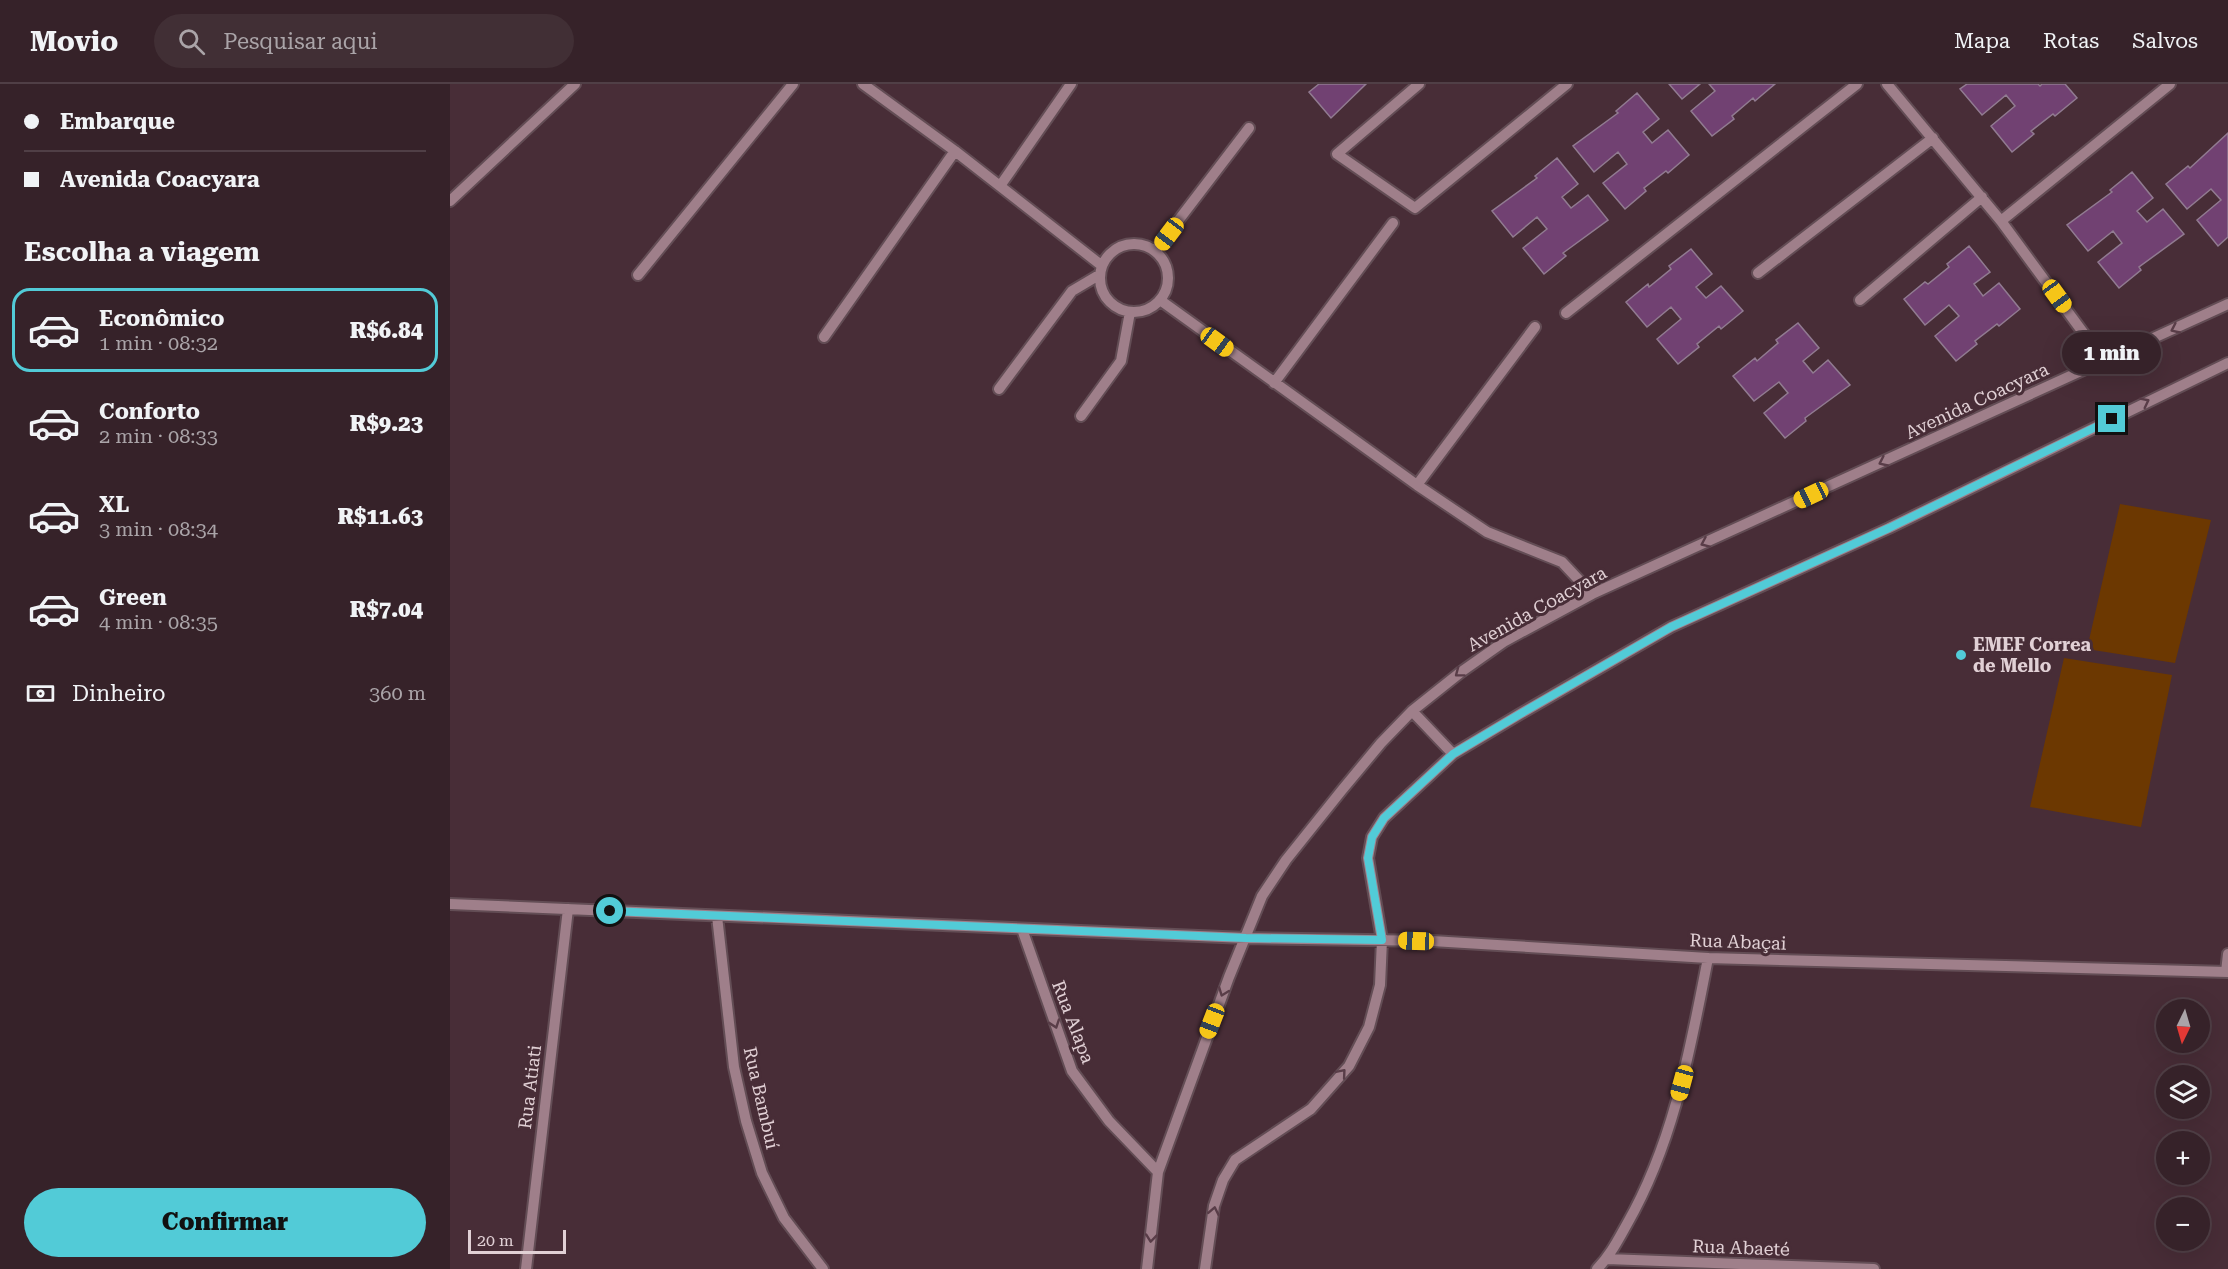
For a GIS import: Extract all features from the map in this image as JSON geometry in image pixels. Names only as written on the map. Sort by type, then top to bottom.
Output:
[{"type":"street","points":[[450,201],[575,84]]},
{"type":"street","points":[[638,275],[793,84]]},
{"type":"street","points":[[864,84],[1000,186],[1100,270],[1104,296],[1111,303],[1130,312],[1146,310],[1160,300],[1166,291],[1167,270],[1163,260],[1155,251],[1144,245],[1131,244],[1119,247],[1108,254],[1100,270],[1072,291],[999,389]]},
{"type":"street","points":[[1000,186],[1071,84]]},
{"type":"street","points":[[1419,84],[1337,154],[1415,208],[1567,84]]},
{"type":"street","points":[[1566,313],[1857,84]]},
{"type":"street","points":[[1889,84],[2001,221],[2104,361]]},
{"type":"street","points":[[2001,221],[2170,84]]},
{"type":"street","points":[[1155,251],[1249,128]]},
{"type":"street","points":[[1758,273],[1933,138]]},
{"type":"street","points":[[824,337],[955,151]]},
{"type":"street","points":[[1860,300],[1982,197]]},
{"type":"street","points":[[1274,383],[1393,223]]},
{"type":"street","points":[[1160,300],[1417,485],[1487,532],[1562,562],[1592,594]]},
{"type":"street","name":"Avenida Coacyara","points":[[1148,1269],[1158,1172],[1225,988],[1262,896],[1286,860],[1381,743],[1412,711],[1505,641],[1592,594],[2228,304]]},
{"type":"street","points":[[1081,416],[1121,361],[1130,312]]},
{"type":"street","points":[[1417,485],[1535,327]]},
{"type":"street","points":[[1205,1269],[1214,1206],[1223,1180],[1234,1160],[1311,1109],[1349,1066],[1369,1027],[1380,985],[1382,940],[1368,858],[1372,837],[1384,818],[1453,754],[1671,627],[1889,528],[2228,363]]},
{"type":"street","points":[[1412,711],[1453,754]]},
{"type":"street","name":"Rua Abaçai","points":[[450,904],[1246,938],[1382,940],[1708,958],[2227,972]]},
{"type":"street","name":"Rua Atiati","points":[[526,1269],[568,909]]},
{"type":"street","name":"Rua Bambuí","points":[[717,916],[734,1067],[746,1121],[762,1173],[784,1218],[823,1269]]},
{"type":"street","name":"Rua Alapa","points":[[1022,929],[1072,1071],[1109,1121],[1158,1172]]},
{"type":"street","points":[[2227,972],[2228,954]]},
{"type":"street","points":[[1597,1269],[1607,1259],[1644,1195],[1667,1137],[1687,1066],[1708,958]]},
{"type":"street","name":"Rua Abaeté","points":[[1607,1259],[1874,1269]]},
{"type":"shaded area","points":[[2120,504],[2211,520],[2175,663],[2087,649]]},
{"type":"shaded area","points":[[2064,658],[2172,675],[2141,827],[2030,807]]},
{"type":"building","points":[[1319,84],[1366,84],[1331,118],[1309,92]]},
{"type":"building","points":[[1669,84],[1700,84],[1682,99]]},
{"type":"building","points":[[1709,84],[1775,84],[1755,101],[1753,98],[1732,116],[1734,119],[1712,136],[1691,111],[1715,91]]},
{"type":"building","points":[[1967,84],[2038,84],[2040,86],[2042,84],[2065,84],[2077,98],[2055,116],[2053,114],[2031,131],[2034,134],[2012,152],[1991,126],[2015,106],[2006,95],[1982,115],[1960,89]]},
{"type":"building","points":[[1637,93],[1659,119],[1643,132],[1652,143],[1668,130],[1689,155],[1668,173],[1666,171],[1644,188],[1646,191],[1625,209],[1603,183],[1627,164],[1618,152],[1594,172],[1573,146],[1618,113],[1616,111]]},
{"type":"building","points":[[2228,133],[2228,237],[2218,246],[2197,220],[2221,200],[2211,189],[2187,209],[2166,184],[2188,166],[2190,168]]},
{"type":"building","points":[[1557,158],[1578,184],[1562,197],[1571,208],[1588,195],[1608,220],[1563,253],[1566,256],[1544,274],[1523,248],[1547,229],[1537,217],[1513,237],[1492,211],[1537,178],[1535,176]]},
{"type":"building","points":[[2132,172],[2153,198],[2137,211],[2147,222],[2163,209],[2184,234],[2139,267],[2141,270],[2119,288],[2098,262],[2122,243],[2113,231],[2088,251],[2067,225],[2112,192],[2110,190]]},
{"type":"building","points":[[1969,246],[1990,272],[1974,284],[1983,296],[1999,283],[2020,309],[1975,341],[1977,344],[1956,361],[1935,336],[1959,316],[1949,305],[1925,325],[1904,299],[1949,267],[1947,264]]},
{"type":"building","points":[[1691,249],[1712,274],[1696,287],[1706,298],[1721,286],[1743,311],[1721,329],[1719,326],[1697,344],[1699,347],[1678,364],[1657,339],[1681,319],[1671,307],[1647,327],[1626,302],[1648,284],[1649,287],[1671,269],[1669,266]]},
{"type":"building","points":[[1798,323],[1819,348],[1803,361],[1813,373],[1828,360],[1850,385],[1805,418],[1806,421],[1785,438],[1764,413],[1788,393],[1779,382],[1754,401],[1733,376],[1755,358],[1757,361],[1778,343],[1776,340]]},
{"type":"place","name":"EMEF Correa de Mello","points":[[1961,655]]},
{"type":"route","points":[[610,911],[1246,938],[1382,940],[1368,858],[1372,837],[1384,818],[1453,754],[1671,627],[1889,528],[2112,419]]}]
